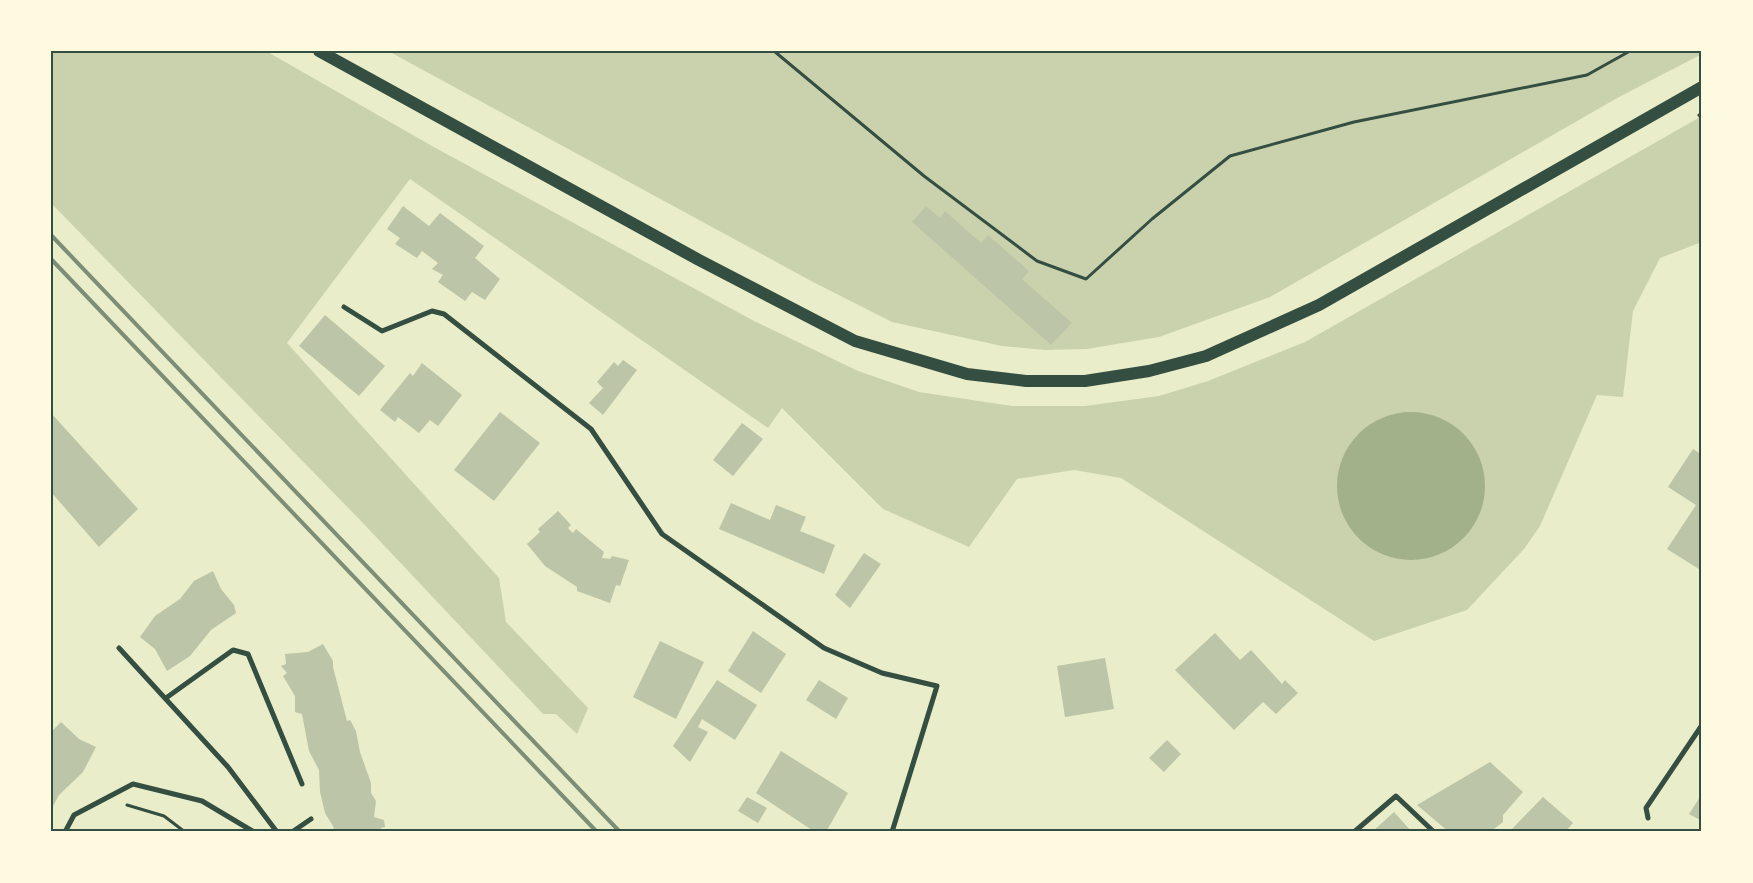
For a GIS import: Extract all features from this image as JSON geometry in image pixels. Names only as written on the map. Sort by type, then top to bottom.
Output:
[{"type":"main road","points":[[319,51],[699,260],[855,341],[967,374],[1026,381],[1085,381],[1149,371],[1206,356],[1319,305],[1702,87]]},
{"type":"street","points":[[344,308],[382,331],[432,311],[444,314],[591,429],[662,534],[824,648],[882,673],[937,686],[892,832]]},
{"type":"street","points":[[119,648],[228,767],[277,832]]},
{"type":"street","points":[[166,698],[233,650],[248,654],[302,784]]},
{"type":"street","points":[[1648,818],[1646,808],[1702,725]]},
{"type":"street","points":[[65,832],[74,815],[133,784],[202,801],[254,832]]},
{"type":"street","points":[[1354,832],[1396,796],[1434,832]]},
{"type":"street","points":[[292,832],[310,819]]},
{"type":"path","points":[[774,51],[924,176],[1037,261],[1086,279],[1152,219],[1230,156],[1354,122],[1587,75],[1630,51]]},
{"type":"path","points":[[1699,115],[1702,119]]},
{"type":"path","points":[[105,799],[164,816],[185,832]]},
{"type":"shaded area","points":[[51,51],[266,51],[432,146],[754,321],[858,371],[919,392],[1012,406],[1085,406],[1159,396],[1208,381],[1305,342],[1702,116],[1702,242],[1660,258],[1633,311],[1623,397],[1597,395],[1540,526],[1524,549],[1467,610],[1374,641],[1121,478],[1074,470],[1017,479],[969,547],[883,509],[782,408],[768,428],[410,179],[287,343],[499,578],[506,622],[588,708],[577,734],[556,714],[543,714],[361,521],[51,203]]},
{"type":"shaded area","points":[[388,51],[1702,51],[1702,54],[1619,97],[1270,297],[1159,337],[1087,349],[1045,350],[1002,346],[892,322],[813,282]]},
{"type":"shaded area","points":[[1411,412],[1439,417],[1452,424],[1463,434],[1473,445],[1480,458],[1485,486],[1480,514],[1473,527],[1463,538],[1452,548],[1439,555],[1411,560],[1383,555],[1370,548],[1359,538],[1349,527],[1342,514],[1337,486],[1342,458],[1349,445],[1359,434],[1370,424],[1383,417]]},
{"type":"building","points":[[403,206],[429,226],[440,213],[484,246],[475,258],[500,279],[485,300],[472,292],[465,301],[438,282],[443,275],[432,269],[438,263],[422,251],[417,258],[395,244],[400,238],[387,229]]},
{"type":"building","points":[[926,206],[940,218],[945,211],[981,243],[988,235],[1029,271],[1022,279],[1072,323],[1051,345],[912,222]]},
{"type":"building","points":[[325,315],[385,366],[359,396],[299,346]]},
{"type":"building","points":[[623,360],[637,370],[603,415],[589,403],[603,388],[597,382],[614,362],[618,366]]},
{"type":"building","points":[[422,363],[462,395],[438,426],[430,420],[419,433],[398,417],[395,422],[380,410],[410,373],[413,376]]},
{"type":"building","points":[[500,412],[540,443],[494,501],[454,470]]},
{"type":"building","points":[[51,413],[138,509],[99,547],[51,492]]},
{"type":"building","points":[[742,423],[763,439],[733,476],[713,460]]},
{"type":"building","points":[[1693,449],[1702,455],[1702,571],[1667,549],[1696,505],[1668,487]]},
{"type":"building","points":[[731,503],[770,520],[776,505],[806,517],[800,531],[835,545],[824,574],[719,529]]},
{"type":"building","points":[[558,511],[571,525],[568,528],[573,533],[576,529],[604,552],[602,558],[610,559],[612,556],[629,560],[620,586],[616,585],[610,603],[577,591],[577,587],[545,566],[527,544],[540,532],[538,529]]},
{"type":"building","points":[[864,553],[881,564],[850,608],[835,595]]},
{"type":"building","points":[[213,571],[221,589],[234,605],[236,613],[211,630],[190,656],[167,671],[155,649],[140,637],[155,616],[180,599],[194,581]]},
{"type":"building","points":[[753,631],[786,654],[761,693],[728,671]]},
{"type":"building","points":[[1215,633],[1240,660],[1251,650],[1282,684],[1285,680],[1298,693],[1276,714],[1263,702],[1234,730],[1175,670]]},
{"type":"building","points":[[660,641],[704,662],[676,719],[633,697]]},
{"type":"building","points":[[323,644],[333,661],[347,721],[350,720],[356,731],[360,752],[371,783],[371,793],[376,801],[374,817],[384,820],[385,827],[381,828],[381,832],[330,832],[334,828],[325,813],[320,792],[319,770],[309,751],[302,714],[295,712],[295,696],[283,676],[287,673],[281,666],[286,664],[285,654],[308,652]]},
{"type":"building","points":[[1105,658],[1114,709],[1065,717],[1057,666]]},
{"type":"building","points":[[717,680],[757,705],[735,740],[702,719],[698,727],[708,732],[690,762],[673,746]]},
{"type":"building","points":[[819,680],[848,698],[836,719],[806,700]]},
{"type":"building","points":[[61,722],[79,739],[96,747],[83,772],[59,795],[51,810],[51,732]]},
{"type":"building","points":[[1167,740],[1181,754],[1164,772],[1149,758]]},
{"type":"building","points":[[781,751],[848,793],[826,832],[815,832],[756,793]]},
{"type":"building","points":[[1490,762],[1523,792],[1503,815],[1503,822],[1490,832],[1449,832],[1417,805]]},
{"type":"building","points":[[1702,794],[1702,821],[1689,814]]},
{"type":"building","points":[[747,797],[767,808],[758,823],[738,811]]},
{"type":"building","points":[[1543,797],[1573,823],[1565,832],[1509,832]]},
{"type":"building","points":[[1394,812],[1412,832],[1372,832]]},
{"type":"railway","points":[[51,235],[620,832]]},
{"type":"railway","points":[[51,259],[597,832]]}]
